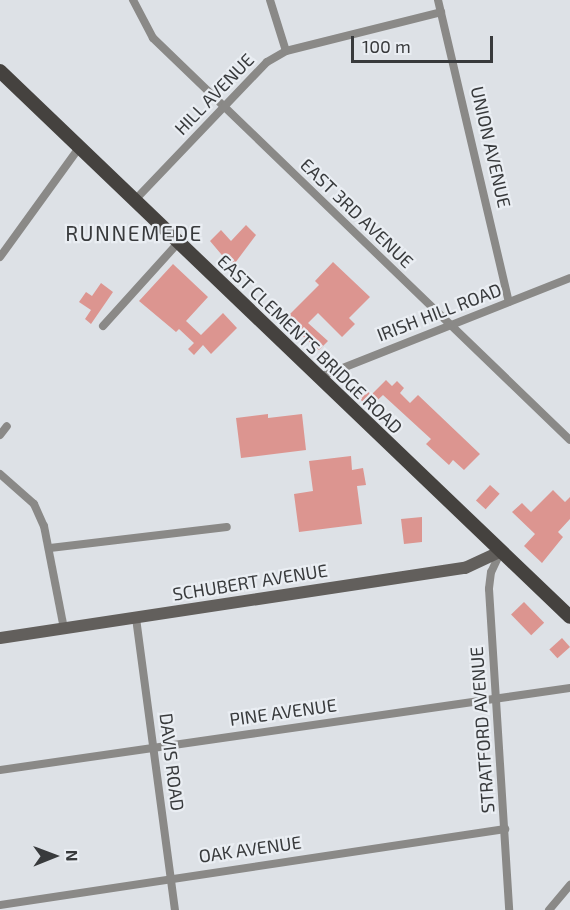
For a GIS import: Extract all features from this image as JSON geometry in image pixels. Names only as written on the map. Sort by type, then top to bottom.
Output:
[{"type":"main road","name":"EAST CLEMENTS BRIDGE ROAD","points":[[0,71],[570,618]]},
{"type":"street","name":"EAST 3RD AVENUE","points":[[134,0],[153,38],[447,325],[570,440]]},
{"type":"street","points":[[270,0],[286,51]]},
{"type":"street","name":"UNION AVENUE","points":[[438,0],[509,302]]},
{"type":"street","name":"HILL AVENUE","points":[[134,201],[267,62],[286,51],[441,12]]},
{"type":"street","points":[[0,257],[79,148]]},
{"type":"street","points":[[103,326],[178,243]]},
{"type":"street","name":"IRISH HILL ROAD","points":[[320,377],[570,278]]},
{"type":"street","points":[[0,435],[7,426]]},
{"type":"street","points":[[0,474],[34,504],[51,548],[64,628]]},
{"type":"street","points":[[51,548],[228,528]]},
{"type":"street","name":"SCHUBERT AVENUE","points":[[0,638],[465,568],[501,551]]},
{"type":"street","name":"STRATFORD AVENUE","points":[[501,551],[491,572],[489,589],[498,698],[509,910]]},
{"type":"street","name":"DAVIS ROAD","points":[[136,618],[175,910]]},
{"type":"street","name":"PINE AVENUE","points":[[0,770],[570,688]]},
{"type":"street","name":"OAK AVENUE","points":[[0,905],[170,877],[505,829]]},
{"type":"street","points":[[549,910],[570,885]]},
{"type":"building","points":[[246,225],[256,235],[232,267],[210,241],[221,230],[231,241]]},
{"type":"building","points":[[333,262],[370,297],[349,318],[355,324],[342,337],[318,313],[308,323],[328,341],[319,350],[284,320],[319,285],[315,281]]},
{"type":"building","points":[[173,264],[208,297],[186,321],[201,335],[223,313],[237,328],[211,354],[203,345],[194,355],[188,349],[194,343],[179,329],[176,332],[139,301]]},
{"type":"building","points":[[101,283],[113,292],[91,324],[85,319],[91,310],[79,302],[86,292],[92,296]]},
{"type":"building","points":[[386,380],[392,386],[397,381],[404,388],[400,393],[410,403],[418,395],[480,454],[464,470],[453,460],[449,465],[426,444],[431,439],[383,395],[369,408],[358,397],[366,389],[371,395]]},
{"type":"building","points":[[268,414],[268,418],[302,414],[306,450],[241,458],[236,418]]},
{"type":"building","points":[[351,456],[352,470],[363,468],[366,485],[357,486],[362,524],[299,532],[294,494],[313,491],[309,461]]},
{"type":"building","points":[[490,485],[500,494],[486,509],[476,501]]},
{"type":"building","points":[[553,490],[565,502],[570,497],[570,519],[558,532],[563,537],[542,563],[524,546],[535,534],[512,512],[522,503],[531,512]]},
{"type":"building","points":[[422,517],[422,542],[404,544],[401,519]]},
{"type":"building","points":[[524,602],[544,623],[531,635],[511,615]]},
{"type":"building","points":[[562,638],[570,647],[557,658],[549,649]]},
{"type":"district","name":"RUNNEMEDE","points":[[134,233]]}]
